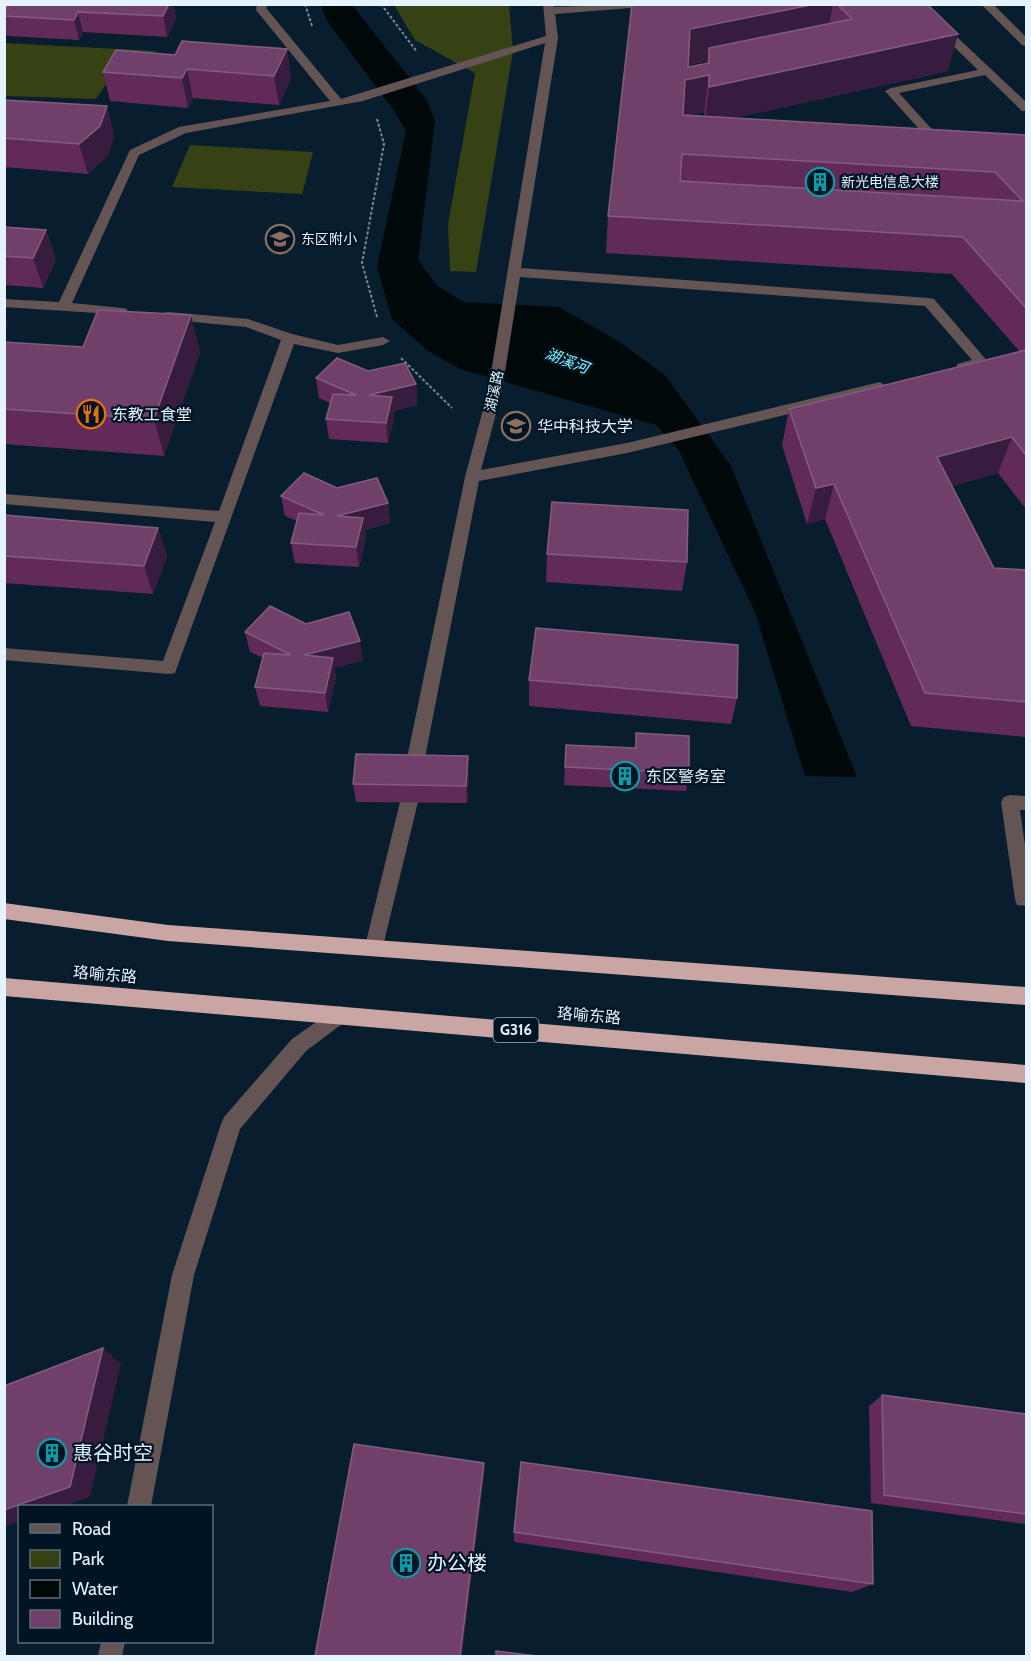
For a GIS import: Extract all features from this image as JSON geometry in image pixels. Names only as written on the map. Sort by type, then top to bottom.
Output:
[{"type":"highway","points":[[4,911],[168,933],[374,946],[1026,996]]},
{"type":"highway","name":"珞喻东路","points":[[4,987],[1026,1074]]},
{"type":"street","points":[[263,4],[260,8],[338,103]]},
{"type":"street","points":[[549,8],[643,4]]},
{"type":"street","points":[[915,4],[1026,108]]},
{"type":"street","points":[[986,4],[1026,43]]},
{"type":"street","name":"湖溪路","points":[[413,773],[472,477],[495,391],[552,38],[549,8]]},
{"type":"street","points":[[64,307],[134,153],[183,130],[359,99],[434,73],[552,38]]},
{"type":"street","points":[[950,156],[891,91],[989,71]]},
{"type":"street","points":[[514,272],[929,302],[982,363],[949,371]]},
{"type":"street","points":[[4,303],[133,313]]},
{"type":"street","points":[[156,315],[248,323],[289,338],[338,349],[383,341]]},
{"type":"street","points":[[4,654],[169,668],[289,338]]},
{"type":"street","points":[[472,477],[627,448],[892,384]]},
{"type":"street","points":[[4,499],[224,516]]},
{"type":"street","points":[[374,946],[409,802]]},
{"type":"street","points":[[1024,899],[1010,802],[1026,803]]},
{"type":"street","points":[[139,1505],[183,1275],[231,1124],[299,1045],[339,1015]]},
{"type":"path","points":[[305,4],[313,31]]},
{"type":"path","points":[[381,4],[434,73]]},
{"type":"path","points":[[359,99],[376,116],[384,144],[362,263],[383,341],[452,408]]},
{"type":"green space","points":[[394,5],[509,5],[513,51],[476,272],[450,271],[448,224],[475,73],[415,40]]},
{"type":"green space","points":[[4,43],[156,51],[115,71],[96,99],[5,96]]},
{"type":"green space","points":[[190,145],[313,152],[302,194],[172,187]]},
{"type":"water","name":"湖溪河","points":[[321,5],[352,5],[427,100],[435,121],[418,260],[437,286],[464,302],[559,307],[618,341],[665,375],[731,466],[857,777],[805,776],[755,612],[679,451],[656,425],[460,369],[428,351],[392,319],[377,267],[406,131],[395,112],[327,21]]},
{"type":"building","points":[[8,4],[169,4],[163,16],[78,12],[74,20],[4,16],[4,10]]},
{"type":"building","points":[[632,4],[816,4],[690,29],[688,67],[709,63],[709,48],[852,19],[837,4],[927,4],[958,34],[709,87],[709,75],[685,80],[683,115],[1026,135],[1026,308],[963,237],[608,216]],"holes":[[[682,154],[995,172],[1023,201],[680,181]]]},
{"type":"building","points":[[182,41],[287,49],[274,76],[187,69],[182,78],[103,72],[116,50],[175,55]]},
{"type":"building","points":[[4,100],[107,106],[100,126],[79,144],[4,138]]},
{"type":"building","points":[[4,227],[46,230],[33,258],[4,256]]},
{"type":"building","points":[[98,310],[191,315],[154,419],[4,409],[4,342],[83,347]]},
{"type":"building","points":[[1026,350],[1026,455],[1012,437],[937,457],[994,568],[1026,570],[1026,702],[925,693],[834,484],[816,488],[789,409]]},
{"type":"building","points":[[337,358],[368,371],[405,363],[416,384],[369,395],[392,397],[386,423],[326,419],[333,394],[356,395],[316,378]]},
{"type":"building","points":[[304,473],[337,488],[377,478],[388,503],[337,516],[363,518],[356,547],[291,543],[299,513],[324,515],[281,496]]},
{"type":"building","points":[[552,502],[688,510],[687,562],[547,554]]},
{"type":"building","points":[[4,515],[158,528],[144,566],[4,556]]},
{"type":"building","points":[[270,606],[306,624],[349,612],[360,641],[304,655],[333,658],[325,693],[255,687],[264,653],[291,655],[245,632]]},
{"type":"building","points":[[536,628],[738,645],[737,698],[529,680]]},
{"type":"building","points":[[636,733],[689,736],[689,773],[565,767],[566,745],[636,748]]},
{"type":"building","points":[[356,754],[468,756],[466,786],[353,784]]},
{"type":"building","name":"惠谷时空","points":[[103,1348],[70,1487],[4,1510],[4,1386]]},
{"type":"building","points":[[882,1395],[1026,1414],[1026,1514],[884,1495]]},
{"type":"building","name":"办公楼","points":[[354,1444],[484,1463],[460,1656],[315,1656]]},
{"type":"building","name":"办公楼","points":[[521,1462],[872,1511],[873,1584],[514,1532]]},
{"type":"building","points":[[496,1651],[537,1656],[496,1656]]},
{"type":"place","name":"新光电信息大楼","points":[[820,182]]},
{"type":"place","name":"东区附小","points":[[280,239]]},
{"type":"place","name":"东教工食堂","points":[[91,414]]},
{"type":"place","name":"华中科技大学","points":[[516,426]]},
{"type":"place","name":"东区警务室","points":[[625,776]]},
{"type":"place","name":"惠谷时空","points":[[52,1453]]},
{"type":"place","name":"办公楼","points":[[406,1563]]}]
